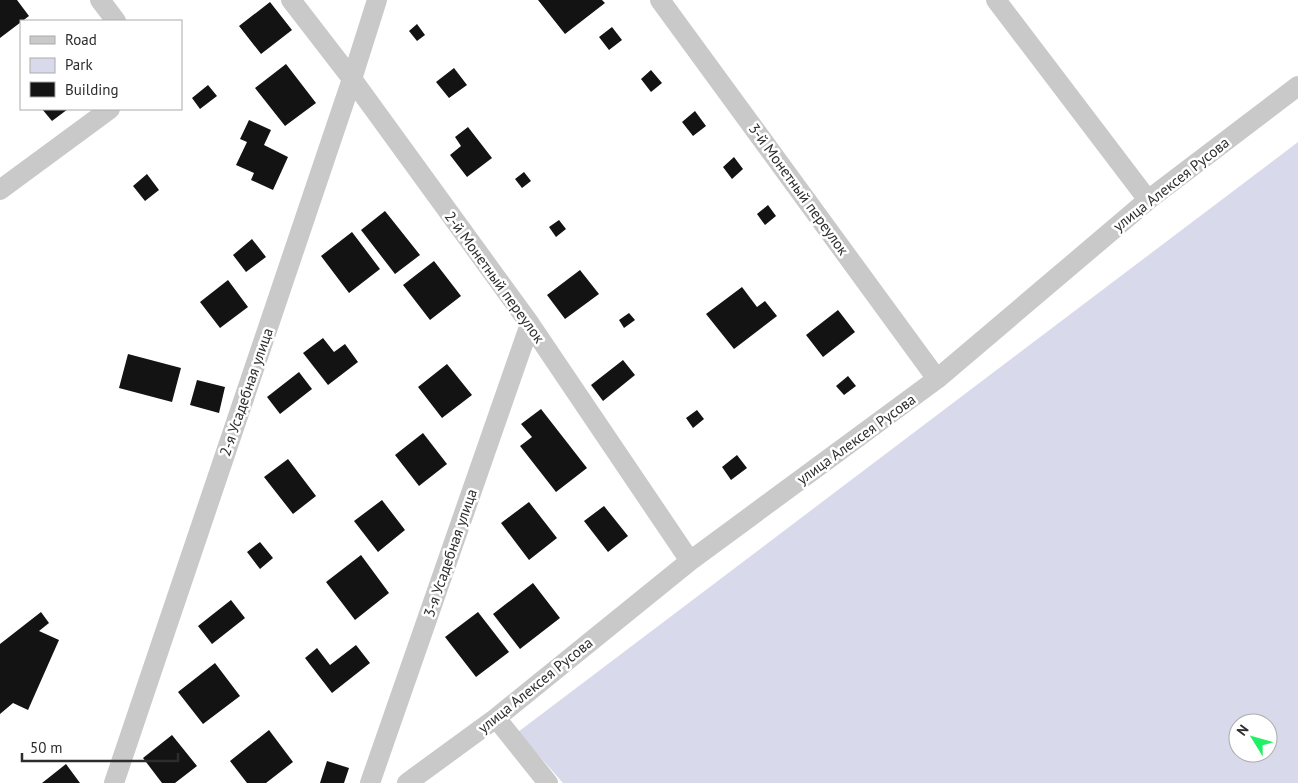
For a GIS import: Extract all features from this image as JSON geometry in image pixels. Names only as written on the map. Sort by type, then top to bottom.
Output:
[{"type":"street","points":[[100,0],[115,20]]},
{"type":"street","name":"2-й Монетный переулок","points":[[291,0],[352,79],[530,324],[690,561]]},
{"type":"street","name":"2-я Усадебная улица","points":[[114,783],[377,0]]},
{"type":"street","name":"3-й Монетный переулок","points":[[660,0],[937,379]]},
{"type":"street","points":[[996,0],[1148,200]]},
{"type":"street","name":"улица Алексея Русова","points":[[407,783],[496,718],[690,561],[937,379],[1148,200],[1298,86]]},
{"type":"street","points":[[0,190],[109,110]]},
{"type":"street","name":"3-я Усадебная улица","points":[[370,783],[530,324]]},
{"type":"street","points":[[496,718],[548,783]]},
{"type":"green space","points":[[1298,142],[1298,783],[563,783],[518,732]]},
{"type":"building","points":[[0,0],[17,0],[29,16],[24,20],[20,20],[20,23],[0,38]]},
{"type":"building","points":[[538,0],[602,0],[605,3],[565,34]]},
{"type":"building","points":[[270,2],[292,30],[261,54],[239,26]]},
{"type":"building","points":[[417,24],[425,35],[417,41],[409,31]]},
{"type":"building","points":[[612,27],[622,40],[609,50],[599,37]]},
{"type":"building","points":[[286,64],[316,103],[285,126],[255,88]]},
{"type":"building","points":[[454,68],[467,85],[449,98],[436,82]]},
{"type":"building","points":[[651,70],[662,83],[651,92],[641,79]]},
{"type":"building","points":[[208,85],[217,96],[200,109],[192,98]]},
{"type":"building","points":[[43,110],[67,110],[52,121]]},
{"type":"building","points":[[695,111],[706,126],[693,136],[682,122]]},
{"type":"building","points":[[249,120],[271,130],[264,145],[288,157],[273,190],[251,180],[254,173],[236,165],[247,142],[240,139]]},
{"type":"building","points":[[468,127],[492,158],[467,177],[450,155],[461,146],[455,137]]},
{"type":"building","points":[[734,157],[743,169],[732,179],[723,167]]},
{"type":"building","points":[[524,172],[531,181],[522,188],[515,179]]},
{"type":"building","points":[[147,174],[159,190],[145,201],[133,186]]},
{"type":"building","points":[[768,205],[776,216],[765,225],[757,214]]},
{"type":"building","points":[[385,211],[420,255],[395,274],[361,230]]},
{"type":"building","points":[[559,220],[566,229],[556,237],[549,227]]},
{"type":"building","points":[[352,232],[380,269],[349,293],[321,256]]},
{"type":"building","points":[[252,239],[266,257],[246,272],[233,255]]},
{"type":"building","points":[[434,261],[461,296],[430,320],[403,285]]},
{"type":"building","points":[[580,270],[599,294],[565,319],[547,295]]},
{"type":"building","points":[[228,280],[248,307],[220,328],[200,302]]},
{"type":"building","points":[[742,287],[757,307],[765,301],[777,316],[734,349],[706,314]]},
{"type":"building","points":[[838,310],[855,332],[823,357],[806,335]]},
{"type":"building","points":[[629,313],[635,320],[624,328],[619,320]]},
{"type":"building","points":[[323,338],[334,352],[345,344],[358,362],[328,385],[303,353]]},
{"type":"building","points":[[128,354],[181,368],[172,402],[119,388]]},
{"type":"building","points":[[623,360],[635,375],[603,401],[591,385]]},
{"type":"building","points":[[447,364],[472,395],[442,418],[418,387]]},
{"type":"building","points":[[299,372],[312,389],[280,414],[267,397]]},
{"type":"building","points":[[848,376],[856,386],[844,395],[836,386]]},
{"type":"building","points":[[197,380],[225,387],[219,413],[190,405]]},
{"type":"building","points":[[541,409],[587,468],[556,492],[520,446],[532,437],[521,424]]},
{"type":"building","points":[[697,410],[704,419],[693,428],[686,418]]},
{"type":"building","points":[[423,433],[447,464],[419,486],[395,455]]},
{"type":"building","points":[[737,455],[747,468],[731,480],[722,467]]},
{"type":"building","points":[[288,459],[316,496],[293,514],[264,477]]},
{"type":"building","points":[[382,500],[405,530],[378,552],[354,521]]},
{"type":"building","points":[[529,502],[557,538],[529,560],[501,523]]},
{"type":"building","points":[[604,506],[628,536],[608,552],[584,521]]},
{"type":"building","points":[[260,542],[273,558],[260,569],[247,552]]},
{"type":"building","points":[[361,555],[389,593],[355,620],[326,582]]},
{"type":"building","points":[[533,583],[560,618],[520,649],[493,614]]},
{"type":"building","points":[[231,600],[245,618],[212,644],[198,626]]},
{"type":"building","points":[[41,612],[49,623],[39,631],[59,640],[28,710],[13,703],[0,714],[0,644]]},
{"type":"building","points":[[478,612],[509,652],[476,677],[445,637]]},
{"type":"building","points":[[356,645],[370,663],[332,693],[305,658],[317,648],[330,665]]},
{"type":"building","points":[[215,663],[240,696],[203,724],[178,692]]},
{"type":"building","points":[[269,730],[293,762],[266,783],[247,783],[230,761]]},
{"type":"building","points":[[172,735],[197,766],[175,783],[162,783],[143,758]]},
{"type":"building","points":[[327,761],[349,768],[344,783],[320,783]]},
{"type":"building","points":[[66,764],[80,783],[42,783]]}]
